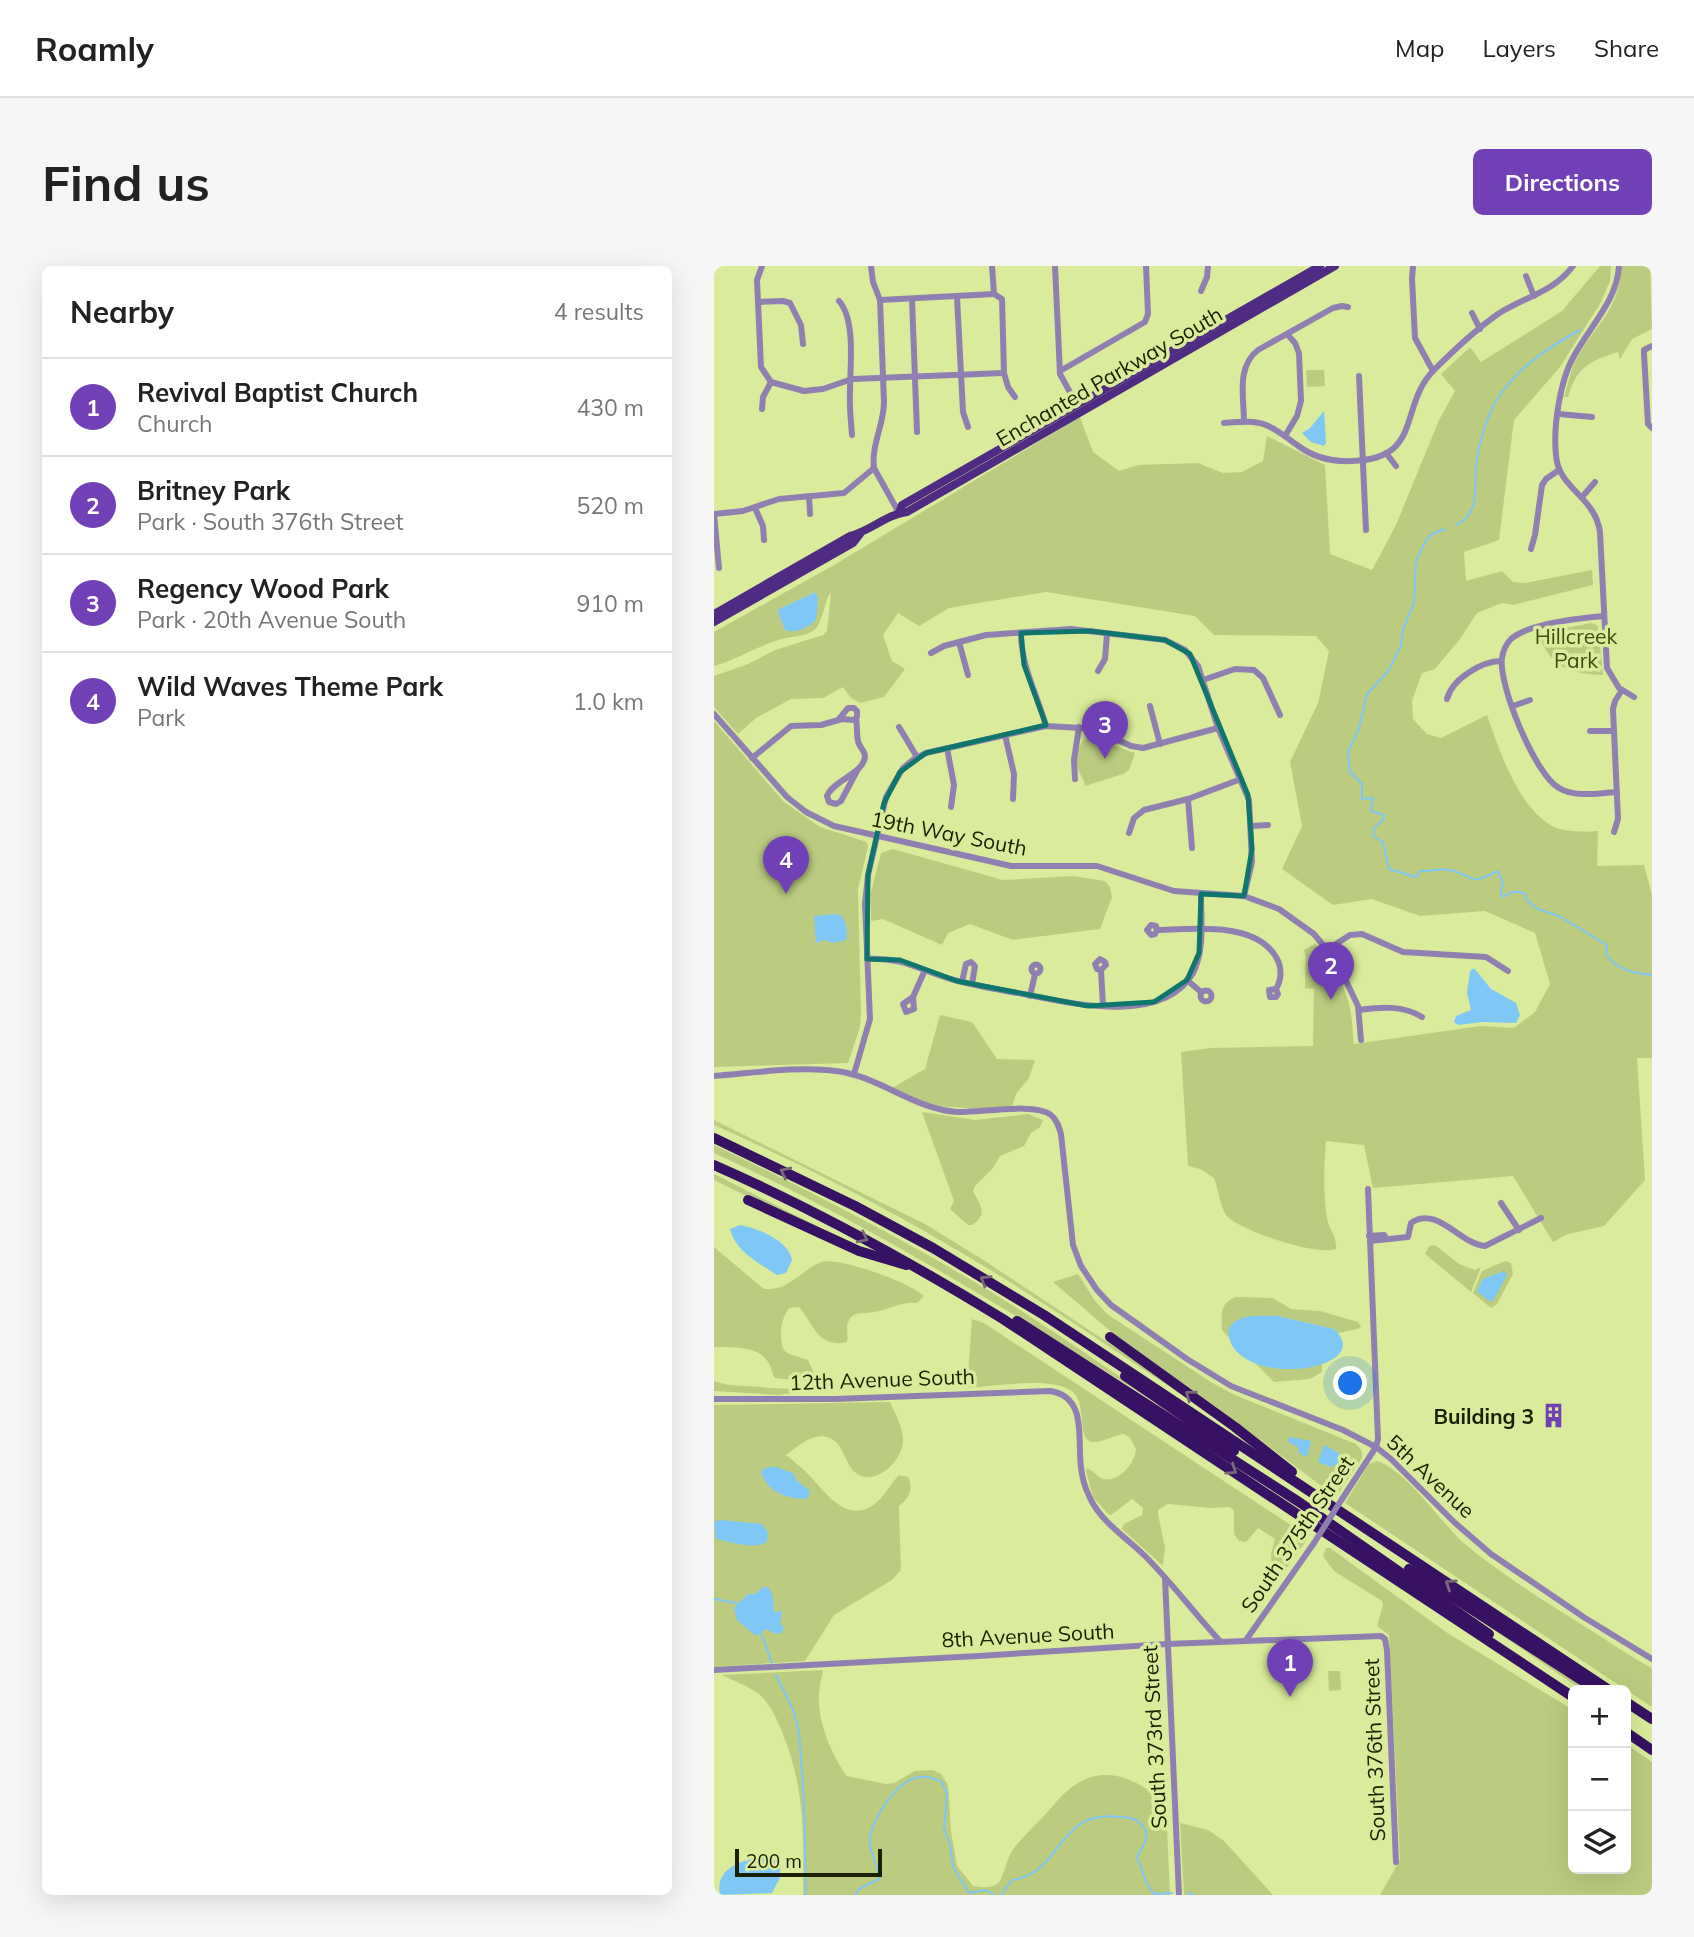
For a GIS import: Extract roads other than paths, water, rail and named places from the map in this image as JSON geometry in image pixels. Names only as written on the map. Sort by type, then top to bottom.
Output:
[{"type":"highway","points":[[714,1138],[911,1236],[1044,1315],[1602,1685]]},
{"type":"highway","points":[[714,1165],[924,1271]]},
{"type":"highway","points":[[748,1200],[871,1256],[946,1278],[958,1285],[1219,1448],[1438,1597],[1568,1692]]},
{"type":"highway","points":[[1044,1315],[1060,1332],[1303,1498],[1444,1593],[1589,1685]]},
{"type":"highway","points":[[1110,1338],[1235,1426],[1341,1511]]},
{"type":"highway","points":[[1631,1705],[1652,1719]]},
{"type":"highway","points":[[1631,1711],[1652,1725]]},
{"type":"highway","points":[[1631,1735],[1652,1750]]},
{"type":"main road","name":"Enchanted Parkway South","points":[[714,614],[850,536],[860,534],[899,513],[907,512],[1320,266]]},
{"type":"main road","name":"Enchanted Parkway South","points":[[899,513],[902,505],[1077,405],[1127,381],[1335,266]]},
{"type":"main road","name":"Enchanted Parkway South","points":[[714,622],[853,543],[860,534]]},
{"type":"street","points":[[762,266],[757,275],[761,367],[771,382],[793,390],[811,391],[852,379],[1004,373]]},
{"type":"street","points":[[870,266],[880,300],[884,412],[873,451],[874,468],[899,513]]},
{"type":"street","points":[[992,266],[994,294]]},
{"type":"street","points":[[1055,266],[1060,371],[1077,405]]},
{"type":"street","points":[[1060,371],[1139,327],[1147,318],[1146,266]]},
{"type":"street","points":[[1202,291],[1208,266]]},
{"type":"street","points":[[1413,266],[1415,338],[1433,371]]},
{"type":"street","points":[[1224,423],[1244,422],[1267,426],[1310,453],[1325,459],[1372,459],[1386,453],[1396,446],[1406,432],[1419,392],[1433,371],[1497,315],[1557,283],[1573,266]]},
{"type":"street","points":[[1619,266],[1613,293],[1567,370],[1555,453],[1559,470],[1593,509],[1599,523],[1607,668],[1613,681],[1634,697]]},
{"type":"street","points":[[1526,276],[1534,296]]},
{"type":"street","points":[[880,300],[994,294],[1000,296],[1004,373],[1007,385],[1015,397]]},
{"type":"street","points":[[957,297],[963,417],[968,426]]},
{"type":"street","points":[[912,299],[917,432]]},
{"type":"street","points":[[839,301],[848,318],[852,435]]},
{"type":"street","points":[[758,302],[790,303],[801,325],[803,344]]},
{"type":"street","points":[[1244,422],[1244,369],[1247,360],[1258,350],[1333,308],[1348,307]]},
{"type":"street","points":[[1472,313],[1480,329]]},
{"type":"street","points":[[1285,436],[1301,405],[1299,353],[1288,335]]},
{"type":"street","points":[[1652,346],[1644,351],[1649,390],[1648,424],[1652,428]]},
{"type":"street","points":[[1359,376],[1366,530]]},
{"type":"street","points":[[762,409],[763,397],[771,382]]},
{"type":"street","points":[[1559,414],[1592,417]]},
{"type":"street","points":[[1386,453],[1396,466]]},
{"type":"street","points":[[719,568],[714,514],[755,508],[776,499],[847,492],[874,468]]},
{"type":"street","points":[[1531,549],[1541,489],[1546,479],[1559,470]]},
{"type":"street","points":[[1582,497],[1595,482]]},
{"type":"street","points":[[809,496],[810,514]]},
{"type":"street","points":[[755,508],[763,526],[764,540]]},
{"type":"street","points":[[1604,616],[1562,622],[1520,633],[1506,646],[1502,661],[1513,706],[1533,758],[1546,777],[1559,788],[1579,794],[1617,792]]},
{"type":"street","points":[[931,653],[986,635],[1071,629],[1173,643],[1190,654],[1203,680],[1218,728],[1249,800],[1252,862],[1244,896]]},
{"type":"street","points":[[1021,633],[1024,664],[1035,688],[1046,726]]},
{"type":"street","points":[[1098,671],[1105,659],[1107,634]]},
{"type":"street","points":[[958,642],[968,675]]},
{"type":"street","points":[[1447,699],[1450,691],[1476,667],[1489,661],[1502,661]]},
{"type":"street","points":[[1203,680],[1239,668],[1251,669],[1258,673],[1280,715]]},
{"type":"street","points":[[1614,832],[1618,819],[1613,704],[1622,690]]},
{"type":"street","points":[[1513,706],[1530,700]]},
{"type":"street","points":[[1150,706],[1160,744]]},
{"type":"street","points":[[839,719],[846,710],[851,708],[857,711],[858,744],[865,756],[841,802],[829,802],[829,790],[858,769]]},
{"type":"street","name":"19th Way South","points":[[714,714],[779,789],[806,812],[834,826],[1011,866],[1097,866],[1161,887],[1201,894],[1244,896],[1269,904],[1290,915],[1328,949]]},
{"type":"street","points":[[752,758],[789,727],[856,719]]},
{"type":"street","points":[[714,1076],[820,1071],[853,1074],[870,1019],[865,904],[868,874],[884,803],[903,768],[916,757],[1046,726],[1079,727],[1143,748],[1218,728]]},
{"type":"street","points":[[899,727],[916,757]]},
{"type":"street","points":[[1075,779],[1074,760],[1079,727]]},
{"type":"street","points":[[1590,732],[1614,731]]},
{"type":"street","points":[[1005,735],[1014,774],[1013,799]]},
{"type":"street","points":[[947,748],[954,785],[951,807]]},
{"type":"street","points":[[1129,833],[1134,820],[1142,812],[1188,799],[1241,779]]},
{"type":"street","points":[[1188,799],[1192,848]]},
{"type":"street","points":[[1251,826],[1268,825]]},
{"type":"street","points":[[867,959],[900,960],[962,982],[1073,1004],[1103,1006],[1154,1002],[1178,989],[1187,980],[1197,962],[1201,894]]},
{"type":"street","points":[[1157,930],[1233,931],[1267,946],[1279,965],[1280,979],[1276,989]]},
{"type":"street","points":[[1361,1040],[1359,1010],[1342,970],[1328,949],[1350,935],[1362,934],[1403,952],[1486,957],[1508,971]]},
{"type":"street","points":[[962,982],[966,964],[971,962],[975,966],[972,984]]},
{"type":"street","points":[[913,997],[925,970]]},
{"type":"street","points":[[1101,970],[1103,1006]]},
{"type":"street","points":[[1030,996],[1035,974]]},
{"type":"street","points":[[1187,980],[1201,992]]},
{"type":"street","points":[[1359,1010],[1387,1008],[1411,1011],[1422,1017]]},
{"type":"street","name":"5th Avenue","points":[[853,1074],[910,1100],[940,1110],[1026,1110],[1050,1114],[1058,1123],[1061,1133],[1073,1245],[1081,1266],[1111,1305],[1187,1359],[1231,1386],[1343,1430],[1376,1447],[1491,1554],[1585,1618],[1652,1659]]},
{"type":"street","points":[[1368,1189],[1378,1439],[1376,1447]]},
{"type":"street","points":[[1501,1203],[1519,1230]]},
{"type":"street","points":[[1370,1238],[1385,1241],[1387,1238],[1408,1237],[1411,1223],[1417,1219],[1430,1218],[1480,1246],[1492,1244],[1541,1218]]},
{"type":"street","name":"12th Avenue South","points":[[714,1399],[835,1399],[1050,1391],[1068,1398],[1077,1411],[1081,1467],[1093,1504],[1164,1577]]},
{"type":"street","name":"South 375th Street","points":[[1246,1640],[1376,1447]]},
{"type":"street","points":[[1164,1577],[1220,1642]]},
{"type":"street","name":"South 373rd Street","points":[[1164,1577],[1179,1895]]},
{"type":"street","name":"8th Avenue South","points":[[714,1670],[1246,1640],[1253,1642],[1372,1635],[1384,1637]]},
{"type":"street","name":"South 376th Street","points":[[1384,1637],[1387,1650],[1396,1862]]},
{"type":"water","points":[[1324,411],[1324,446],[1311,442],[1302,433],[1310,428]]},
{"type":"water","points":[[816,592],[816,620],[801,630],[785,630],[779,609]]},
{"type":"water","points":[[837,914],[843,918],[846,925],[846,940],[816,943],[814,916]]},
{"type":"water","points":[[1474,968],[1491,989],[1516,1003],[1520,1015],[1516,1023],[1482,1022],[1458,1025],[1454,1022],[1456,1016],[1471,1010],[1467,993],[1470,971]]},
{"type":"water","points":[[740,1225],[764,1232],[785,1247],[792,1260],[786,1273],[777,1275],[737,1244],[730,1229]]},
{"type":"water","points":[[1504,1271],[1507,1275],[1493,1301],[1489,1301],[1477,1291],[1483,1279]]},
{"type":"water","points":[[1249,1316],[1278,1316],[1334,1329],[1343,1344],[1337,1356],[1322,1364],[1300,1369],[1275,1368],[1253,1362],[1236,1350],[1228,1331],[1231,1325]]},
{"type":"water","points":[[1291,1437],[1311,1441],[1307,1457],[1299,1453],[1298,1447],[1288,1442]]},
{"type":"water","points":[[1324,1445],[1339,1453],[1339,1463],[1331,1467],[1318,1462]]},
{"type":"water","points":[[767,1467],[793,1473],[796,1480],[809,1490],[809,1496],[806,1499],[792,1498],[773,1489],[761,1471]]},
{"type":"water","points":[[720,1520],[762,1524],[768,1532],[767,1542],[749,1545],[716,1539],[714,1522]]},
{"type":"water","points":[[763,1587],[768,1587],[773,1595],[774,1612],[782,1611],[782,1633],[776,1634],[766,1629],[756,1636],[737,1620],[734,1608],[748,1594],[755,1594]]},
{"type":"water","points":[[759,1857],[771,1858],[780,1864],[780,1878],[772,1893],[720,1895],[721,1879],[730,1868]]},
{"type":"waterway","points":[[1456,525],[1464,520],[1473,506],[1479,447],[1498,398],[1514,377],[1534,359],[1580,330]]},
{"type":"waterway","points":[[1445,529],[1432,534],[1416,561],[1414,603],[1403,629],[1401,645],[1389,670],[1367,694],[1359,728],[1348,752],[1350,772],[1362,784],[1362,799],[1373,798],[1371,811],[1384,815],[1384,819],[1374,828],[1373,836],[1383,842],[1389,869],[1416,877],[1420,871],[1443,869],[1476,880],[1498,871],[1503,883],[1500,892],[1503,897],[1516,892],[1525,894],[1527,901],[1538,909],[1559,916],[1607,945],[1606,955],[1616,964],[1632,972],[1652,975]]},
{"type":"waterway","points":[[714,1599],[737,1603]]},
{"type":"waterway","points":[[761,1633],[772,1663]]},
{"type":"waterway","points":[[776,1675],[793,1709],[799,1732],[806,1895]]},
{"type":"waterway","points":[[855,1895],[859,1889],[879,1879],[870,1836],[882,1809],[903,1784],[923,1777],[941,1781],[947,1793],[944,1829],[950,1844],[953,1867],[969,1893],[986,1890],[994,1895]]},
{"type":"waterway","points":[[1001,1895],[1012,1880],[1029,1875],[1042,1866],[1083,1822],[1099,1817],[1128,1818],[1140,1823],[1146,1837],[1137,1857],[1147,1884],[1154,1894],[1172,1893]]},
{"type":"waterway","points":[[1188,1893],[1194,1895]]},
{"type":"place","name":"Regency Wood Park","points":[[1105,759]]},
{"type":"place","name":"Wild Waves Theme Park","points":[[786,894]]},
{"type":"place","name":"Britney Park","points":[[1331,1000]]},
{"type":"place","name":"Building 3","points":[[1554,1416]]},
{"type":"place","name":"Revival Baptist Church","points":[[1290,1697]]},
{"type":"park label","name":"Hillcreek Park","points":[[1576,648]]}]
